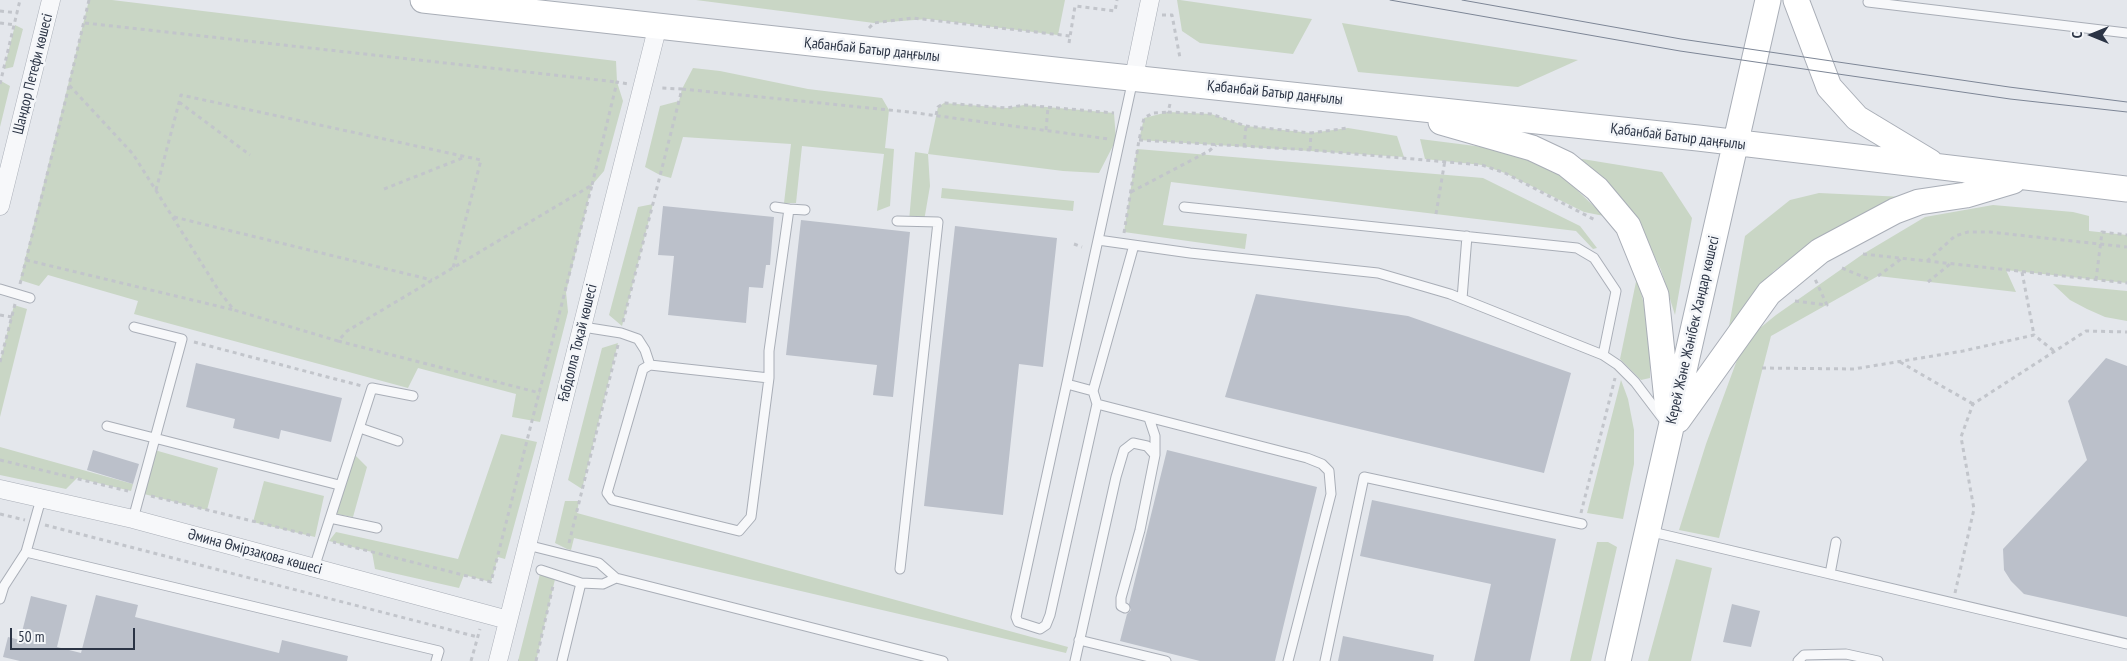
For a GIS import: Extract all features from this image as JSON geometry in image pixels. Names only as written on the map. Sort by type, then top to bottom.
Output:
[{"type":"main road","name":"Қабанбай Батыр даңғылы","points":[[423,0],[487,3],[658,25],[1374,103],[2127,189]]},
{"type":"main road","name":"Керей Және Жәнібек Хандар көшесі","points":[[1618,661],[1768,0]]},
{"type":"main road","points":[[1796,0],[1829,87],[1856,118],[1939,168]]},
{"type":"main road","points":[[1374,103],[1532,148],[1566,164],[1596,189],[1628,226],[1656,295],[1670,430]]},
{"type":"main road","points":[[1670,430],[1768,293],[1820,250],[1895,211],[1919,202],[1966,195],[2025,178]]},
{"type":"street","name":"Шандор Петефи көшесі","points":[[0,206],[51,0]]},
{"type":"street","points":[[1134,78],[1153,7]]},
{"type":"street","name":"Ғабдолла Тоқай көшесі","points":[[491,656],[508,620],[658,25]]},
{"type":"street","name":"Әмина Өмірзақова көшесі","points":[[0,489],[133,519],[508,620]]},
{"type":"lane","points":[[1868,2],[2127,33]]},
{"type":"lane","points":[[1134,78],[1016,617],[1018,622],[1040,629],[1046,625],[1050,615],[1097,404],[1093,391],[1134,245]]},
{"type":"lane","points":[[775,207],[806,210]]},
{"type":"lane","points":[[1184,207],[1578,248],[1594,258],[1616,291],[1604,356]]},
{"type":"lane","points":[[769,378],[650,365],[643,368],[607,493],[612,500],[739,531],[751,517],[769,378],[770,351],[789,209]]},
{"type":"lane","points":[[897,221],[938,222],[900,569]]},
{"type":"lane","points":[[1462,299],[1467,236]]},
{"type":"lane","points":[[1098,240],[1190,253],[1378,273],[1462,299],[1604,356],[1618,365],[1635,382],[1670,430]]},
{"type":"lane","points":[[0,289],[30,298]]},
{"type":"lane","points":[[133,519],[182,339],[134,327]]},
{"type":"lane","points":[[583,327],[621,333],[638,339],[645,350],[650,365]]},
{"type":"lane","points":[[1067,384],[1093,391]]},
{"type":"lane","points":[[314,568],[339,485],[360,428],[372,388],[413,396]]},
{"type":"lane","points":[[1097,404],[1307,458],[1322,464],[1328,471],[1331,494],[1288,661]]},
{"type":"lane","points":[[1125,608],[1121,606],[1121,598],[1140,530],[1155,455],[1155,436],[1149,418]]},
{"type":"lane","points":[[107,426],[339,485]]},
{"type":"lane","points":[[360,428],[398,441]]},
{"type":"lane","points":[[1075,661],[1124,450],[1133,443],[1147,446],[1155,455]]},
{"type":"lane","points":[[1325,661],[1364,477],[1581,524]]},
{"type":"lane","points":[[0,599],[4,586],[26,552],[41,499]]},
{"type":"lane","points":[[330,518],[376,528]]},
{"type":"lane","points":[[1648,531],[2127,644]]},
{"type":"lane","points":[[1830,574],[1836,542]]},
{"type":"lane","points":[[527,545],[599,563],[616,578],[943,661]]},
{"type":"lane","points":[[26,552],[439,651],[436,661]]},
{"type":"lane","points":[[541,570],[581,583],[603,584],[616,578]]},
{"type":"lane","points":[[562,661],[581,583]]},
{"type":"lane","points":[[1079,640],[1166,661]]},
{"type":"lane","points":[[1798,661],[1804,655],[1846,654],[1878,661]]},
{"type":"path","points":[[0,84],[20,0]]},
{"type":"path","points":[[0,362],[90,0]]},
{"type":"path","points":[[1068,43],[1075,6],[1115,11],[1117,0]]},
{"type":"path","points":[[1153,7],[1172,15],[1180,58]]},
{"type":"path","points":[[0,11],[18,13]]},
{"type":"path","points":[[864,33],[874,23],[913,18],[1070,36]]},
{"type":"path","points":[[0,23],[15,25]]},
{"type":"path","points":[[85,23],[633,85]]},
{"type":"path","points":[[0,460],[140,493],[491,582],[617,82]]},
{"type":"path","points":[[69,86],[134,154],[219,291],[234,310]]},
{"type":"path","points":[[661,88],[889,110],[1116,140]]},
{"type":"path","points":[[566,555],[682,89]]},
{"type":"path","points":[[156,190],[180,95],[481,160],[453,268]]},
{"type":"path","points":[[179,102],[250,155]]},
{"type":"path","points":[[936,116],[938,108],[944,103],[1007,108],[1024,105],[1114,113],[1114,122]]},
{"type":"path","points":[[1168,112],[1170,104]]},
{"type":"path","points":[[1046,130],[1048,107]]},
{"type":"path","points":[[1122,244],[1144,118],[1153,113],[1211,114],[1246,126],[1311,133],[1348,128]]},
{"type":"path","points":[[1244,147],[1246,126]]},
{"type":"path","points":[[1310,150],[1311,133]]},
{"type":"path","points":[[1139,140],[1310,150],[1445,160],[1482,165],[1505,173],[1584,212],[1600,223]]},
{"type":"path","points":[[1130,192],[1209,151],[1216,145]]},
{"type":"path","points":[[384,189],[466,157]]},
{"type":"path","points":[[1436,214],[1445,160]]},
{"type":"path","points":[[338,341],[348,331],[592,185]]},
{"type":"path","points":[[173,216],[433,280]]},
{"type":"path","points":[[1927,261],[1955,236],[1968,232],[1990,232],[2127,247]]},
{"type":"path","points":[[2096,280],[2102,232],[2127,235]]},
{"type":"path","points":[[1074,244],[1082,247]]},
{"type":"path","points":[[1863,254],[2127,283]]},
{"type":"path","points":[[1878,276],[1902,258]]},
{"type":"path","points":[[26,260],[234,310],[338,341],[540,393]]},
{"type":"path","points":[[1928,282],[1950,264]]},
{"type":"path","points":[[1842,268],[1871,280]]},
{"type":"path","points":[[2022,272],[2034,334],[2054,351]]},
{"type":"path","points":[[1795,301],[1827,305],[1819,284]]},
{"type":"path","points":[[0,315],[12,317]]},
{"type":"path","points":[[1953,603],[1974,510],[1961,437],[1973,404],[2086,331],[2127,332]]},
{"type":"path","points":[[1762,368],[1854,369],[1964,351],[2034,334]]},
{"type":"path","points":[[182,339],[372,388]]},
{"type":"path","points":[[1900,362],[1973,404]]},
{"type":"path","points":[[1581,524],[1618,365]]},
{"type":"path","points":[[0,514],[478,637]]},
{"type":"path","points":[[498,557],[505,559]]},
{"type":"path","points":[[536,661],[556,575]]},
{"type":"path","points":[[471,661],[480,629]]},
{"type":"path","points":[[474,650],[491,656]]},
{"type":"green space","points":[[89,0],[112,0],[616,61],[617,82],[623,101],[604,171],[592,185],[566,292],[568,312],[540,422],[512,417],[516,394],[418,368],[408,388],[134,314],[138,301],[48,275],[39,286],[20,280]]},
{"type":"green space","points":[[696,0],[1065,0],[1058,35],[928,19],[874,23]]},
{"type":"green space","points":[[1177,0],[1312,19],[1293,54],[1200,43],[1182,31]]},
{"type":"green space","points":[[1342,23],[1578,60],[1518,87],[1358,72]]},
{"type":"green space","points":[[15,25],[23,29],[13,67],[4,69]]},
{"type":"green space","points":[[693,68],[720,71],[808,89],[882,98],[889,110],[885,148],[894,149],[890,206],[877,211],[884,154],[802,146],[796,203],[784,203],[791,144],[683,137],[671,178],[660,175],[645,167],[660,106],[679,101],[682,89]]},
{"type":"green space","points":[[1,81],[10,86],[0,127],[0,84]]},
{"type":"green space","points":[[944,103],[1007,108],[1024,105],[1114,113],[1116,140],[1099,173],[1063,171],[928,154],[938,107]]},
{"type":"green space","points":[[1168,112],[1211,114],[1246,126],[1311,133],[1348,128],[1397,136],[1404,157],[1139,140],[1144,118]]},
{"type":"green space","points":[[1420,139],[1491,148],[1550,164],[1604,216],[1584,212],[1505,173],[1482,165],[1425,159]]},
{"type":"green space","points":[[1137,149],[1483,178],[1580,226],[1597,248],[1593,249],[1576,231],[1171,182],[1163,225],[1247,234],[1245,249],[1124,232]]},
{"type":"green space","points":[[915,152],[928,154],[930,186],[924,221],[909,221]]},
{"type":"green space","points":[[1570,157],[1662,172],[1692,218],[1675,315],[1661,270],[1638,221]]},
{"type":"green space","points":[[942,188],[1074,201],[1073,211],[941,198]]},
{"type":"green space","points":[[1819,193],[1904,197],[1798,253],[1774,271],[1757,289],[1728,332],[1745,236],[1790,200]]},
{"type":"green space","points":[[653,204],[622,326],[609,315],[638,207]]},
{"type":"green space","points":[[1993,205],[2073,212],[2089,216],[2089,231],[2127,235],[2127,283],[2006,270],[2016,292],[1878,276],[1771,336],[1719,538],[1679,530],[1706,444],[1744,341],[1776,315],[1863,254],[1925,217]]},
{"type":"green space","points":[[1637,277],[1650,328],[1650,378],[1641,380],[1620,359]]},
{"type":"green space","points":[[2053,284],[2127,291],[2127,321],[2105,317],[2087,309],[2070,300]]},
{"type":"green space","points":[[14,305],[27,309],[0,417],[0,362]]},
{"type":"green space","points":[[618,343],[582,489],[568,480],[602,348]]},
{"type":"green space","points":[[1621,380],[1628,399],[1634,430],[1634,464],[1623,519],[1587,513]]},
{"type":"green space","points":[[501,434],[537,442],[505,559],[498,557],[491,582],[464,575],[459,588],[375,569],[372,552],[329,541],[336,532],[458,559]]},
{"type":"green space","points":[[0,447],[133,484],[131,491],[77,478],[66,489],[0,475]]},
{"type":"green space","points":[[151,449],[218,468],[207,510],[140,493]]},
{"type":"green space","points":[[352,452],[367,467],[353,517],[331,513]]},
{"type":"green space","points":[[264,481],[324,496],[315,537],[253,522]]},
{"type":"green space","points":[[565,501],[579,501],[577,513],[1068,647],[1066,653],[574,538],[571,550],[567,549],[555,543]]},
{"type":"green space","points":[[1597,542],[1608,542],[1617,547],[1591,661],[1570,661]]},
{"type":"green space","points":[[1676,559],[1712,568],[1691,661],[1648,661]]},
{"type":"green space","points":[[541,570],[556,575],[536,661],[518,661]]},
{"type":"building","points":[[663,206],[774,217],[770,265],[766,265],[763,288],[749,287],[746,323],[668,315],[674,256],[658,255]]},
{"type":"building","points":[[801,220],[910,232],[893,397],[873,395],[877,365],[786,355]]},
{"type":"building","points":[[955,226],[1057,238],[1043,367],[1019,364],[1003,515],[924,506]]},
{"type":"building","points":[[1256,294],[1408,316],[1571,373],[1544,473],[1225,397]]},
{"type":"building","points":[[2106,358],[2127,366],[2127,617],[2024,594],[2011,581],[2004,570],[2003,549],[2087,460],[2068,401]]},
{"type":"building","points":[[196,363],[342,398],[331,442],[281,430],[279,439],[233,428],[235,419],[186,407]]},
{"type":"building","points":[[93,450],[139,464],[133,484],[87,470]]},
{"type":"building","points":[[1167,450],[1317,487],[1275,661],[1200,661],[1120,641],[1127,614],[1131,610],[1129,604]]},
{"type":"building","points":[[1372,500],[1556,539],[1530,661],[1474,661],[1491,584],[1360,556]]},
{"type":"building","points":[[96,595],[138,605],[135,617],[279,653],[282,640],[348,656],[347,661],[20,661],[3,657],[8,637],[20,640],[31,596],[67,605],[57,647],[81,653]]},
{"type":"building","points":[[1732,604],[1760,611],[1751,647],[1723,642]]},
{"type":"building","points":[[1343,636],[1434,655],[1433,661],[1338,661]]},
{"type":"tram line","points":[[1390,0],[1680,51],[2010,99],[2127,112]]},
{"type":"tram line","points":[[1462,0],[1681,39],[2009,87],[2127,102]]}]
